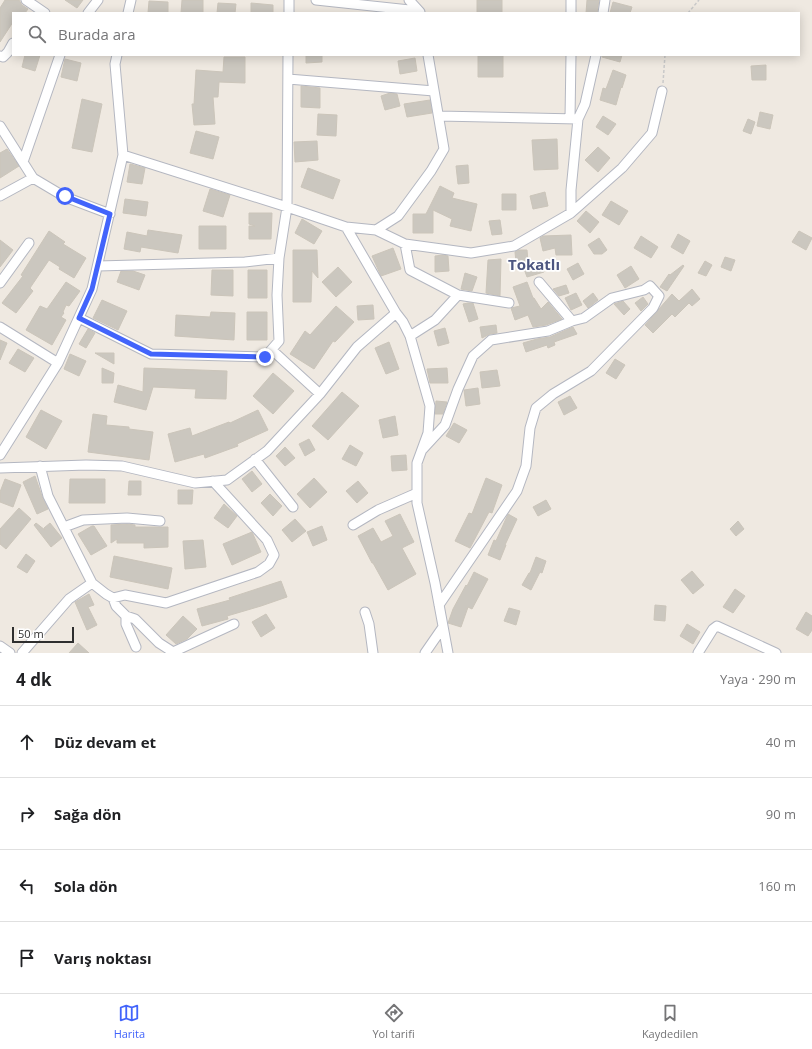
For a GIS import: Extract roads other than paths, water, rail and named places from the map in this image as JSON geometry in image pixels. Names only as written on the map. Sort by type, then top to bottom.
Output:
[{"type":"street","points":[[26,0],[44,12]]},
{"type":"street","points":[[89,12],[98,0]]},
{"type":"street","points":[[128,12],[131,0]]},
{"type":"street","points":[[289,0],[289,12]]},
{"type":"street","points":[[316,0],[420,12]]},
{"type":"street","points":[[409,0],[420,12]]},
{"type":"street","points":[[571,0],[571,12]]},
{"type":"street","points":[[603,12],[605,0]]},
{"type":"street","points":[[0,56],[3,57],[12,45]]},
{"type":"street","points":[[22,162],[60,56]]},
{"type":"street","points":[[0,455],[58,364],[92,289],[123,155],[115,64],[117,56]]},
{"type":"street","points":[[79,318],[151,354],[265,357],[272,350],[279,341],[277,294],[279,258],[287,207],[288,56]]},
{"type":"street","points":[[376,230],[398,216],[431,171],[444,149],[428,56]]},
{"type":"street","points":[[571,56],[574,118],[571,213]]},
{"type":"street","points":[[574,118],[586,104],[596,56]]},
{"type":"street","points":[[288,79],[434,91]]},
{"type":"street","points":[[123,155],[346,227],[376,230],[405,244],[472,253],[514,246],[571,213],[622,168],[652,133],[662,91]]},
{"type":"street","points":[[439,116],[574,118]]},
{"type":"street","points":[[0,126],[33,178],[65,196],[110,214]]},
{"type":"street","points":[[0,196],[33,178]]},
{"type":"street","points":[[346,227],[410,336],[430,406],[428,433],[417,463],[417,502],[435,583],[448,653]]},
{"type":"street","points":[[0,283],[28,243]]},
{"type":"street","points":[[405,244],[410,270],[458,295],[510,303]]},
{"type":"street","points":[[98,266],[245,262],[279,258]]},
{"type":"street","points":[[539,282],[572,321]]},
{"type":"street","points":[[422,450],[445,425],[458,389],[473,356],[491,340],[548,330],[584,318],[612,298],[644,290],[650,286],[659,296],[652,308],[591,371],[553,394],[536,408],[530,428],[526,466],[517,491],[439,605]]},
{"type":"street","points":[[410,336],[435,320],[458,295]]},
{"type":"street","points":[[0,468],[86,465],[122,466],[195,483],[227,480],[267,451],[320,394],[357,347],[396,314]]},
{"type":"street","points":[[0,327],[58,364]]},
{"type":"street","points":[[272,350],[320,394]]},
{"type":"street","points":[[255,459],[292,507]]},
{"type":"street","points":[[40,466],[48,496],[92,583],[113,598],[116,606],[126,616],[135,619],[159,643],[173,652],[234,624]]},
{"type":"street","points":[[113,598],[125,595],[166,602],[258,572],[269,564],[274,555],[268,540],[213,481]]},
{"type":"street","points":[[353,525],[378,510],[417,494]]},
{"type":"street","points":[[64,527],[83,520],[127,518],[160,521]]},
{"type":"street","points":[[22,653],[68,599],[92,583]]},
{"type":"street","points":[[365,612],[369,624],[373,653]]},
{"type":"street","points":[[126,616],[126,624],[136,647]]},
{"type":"street","points":[[698,653],[716,626],[776,653]]},
{"type":"street","points":[[425,653],[443,627]]},
{"type":"street","points":[[0,646],[10,653]]},
{"type":"district","name":"Tokatlı","points":[[534,265]]}]
